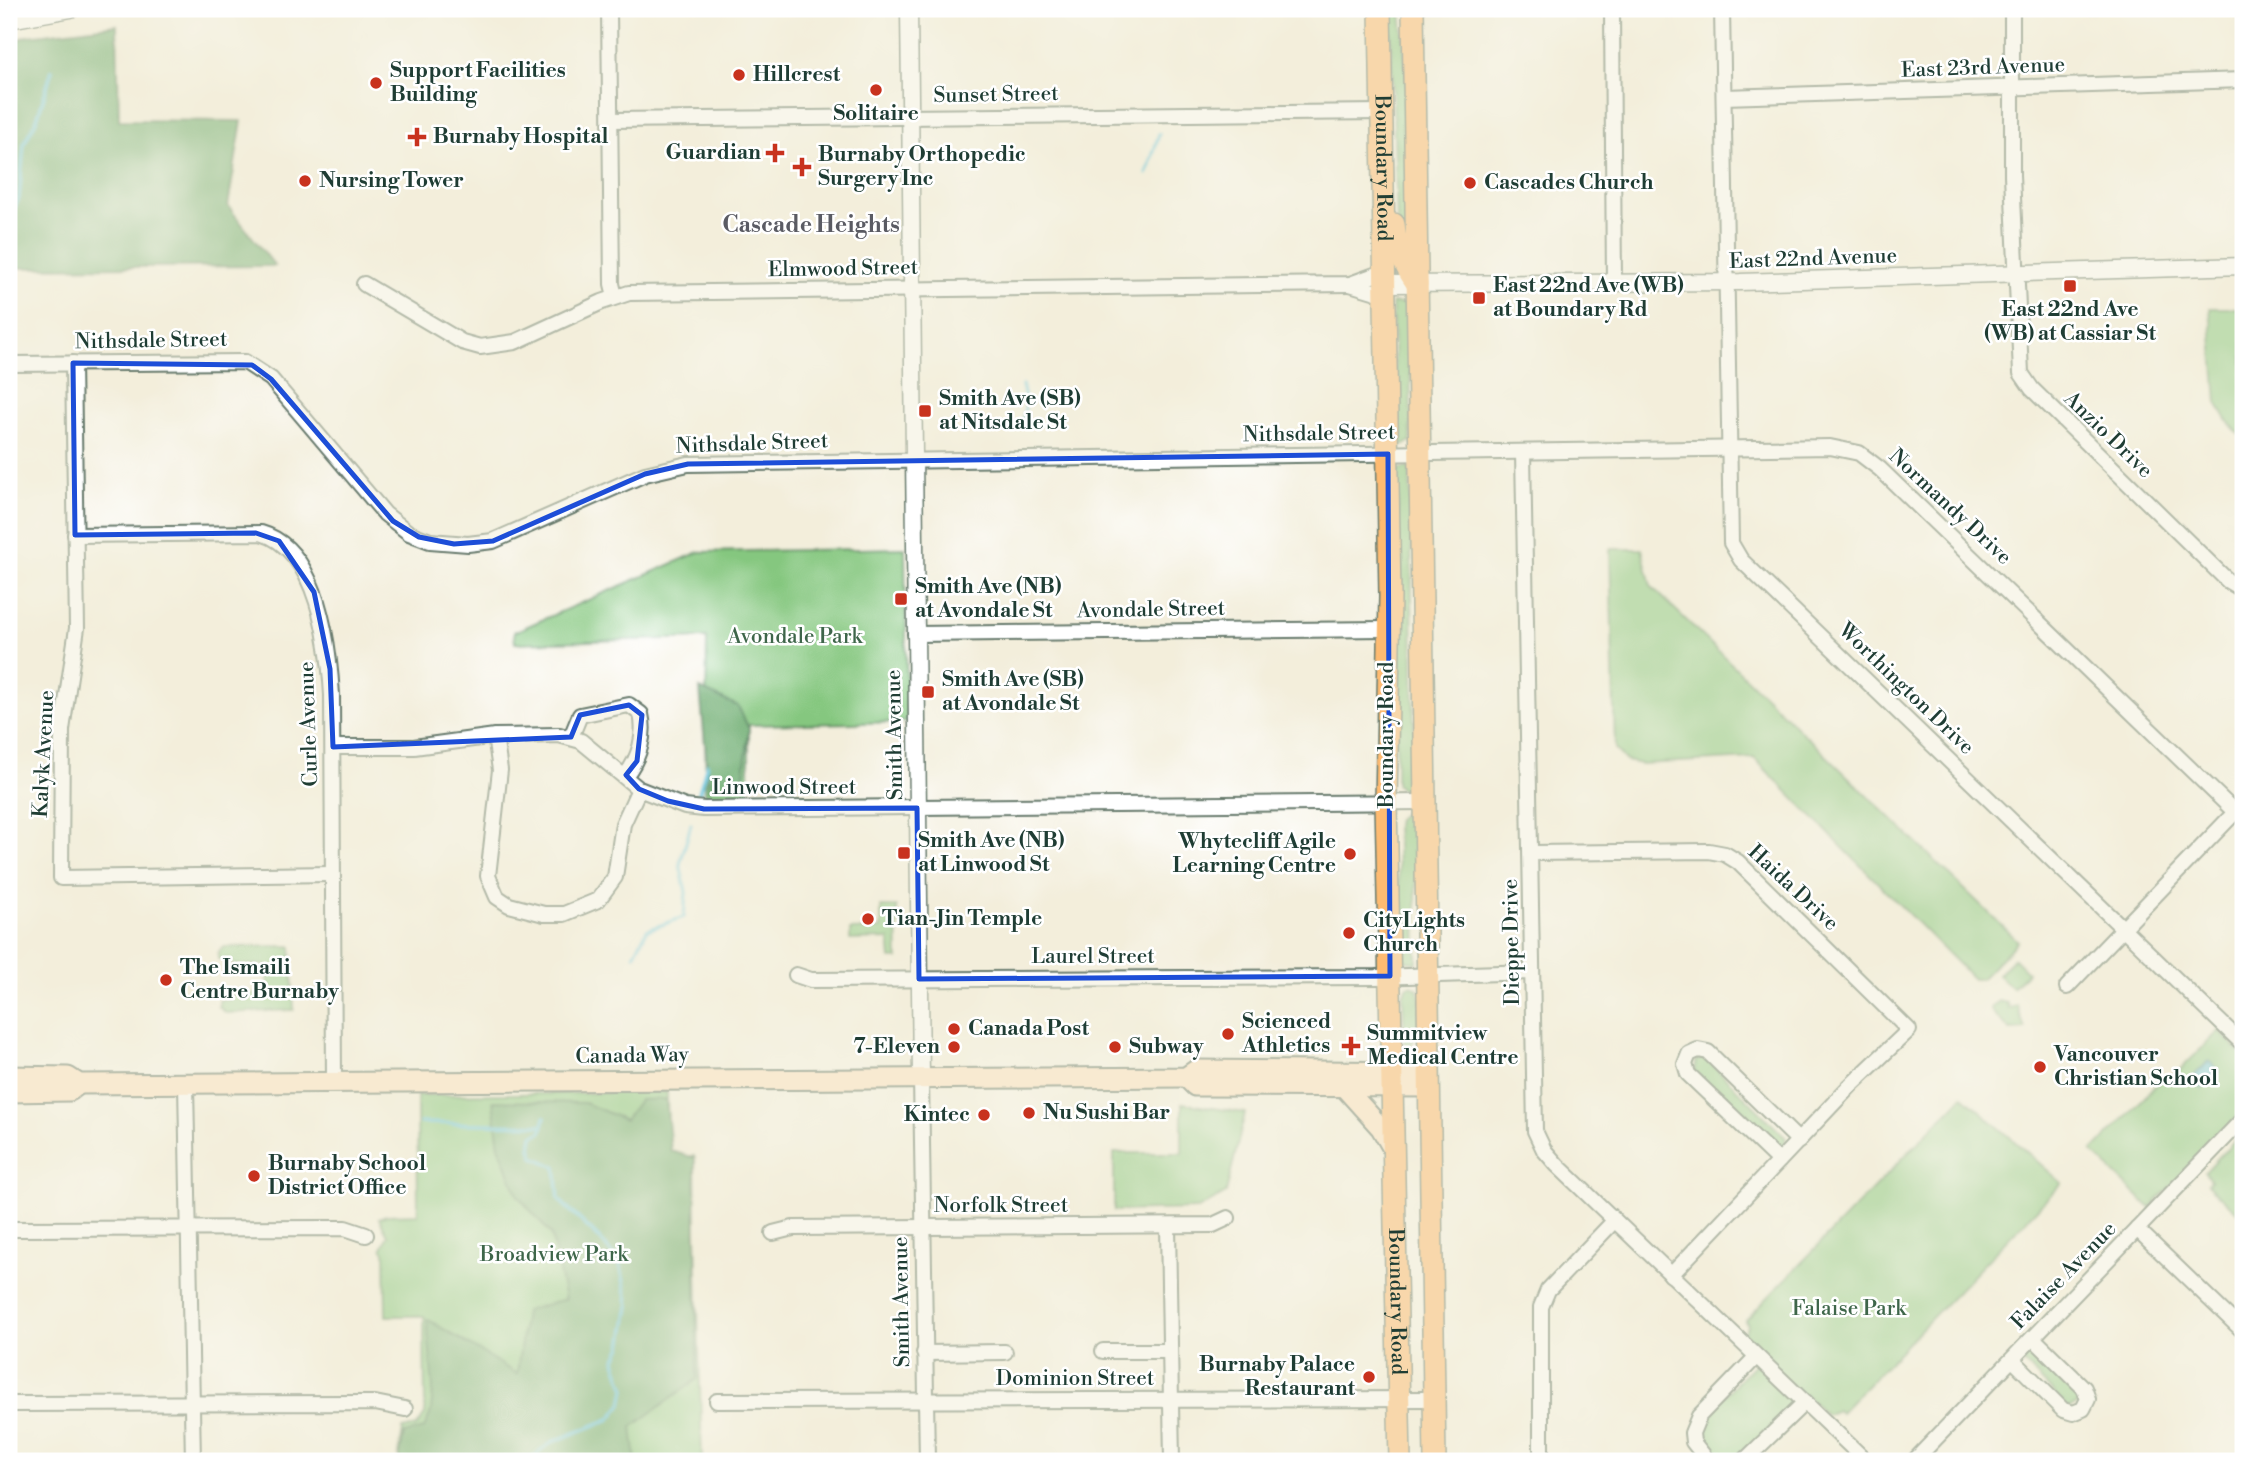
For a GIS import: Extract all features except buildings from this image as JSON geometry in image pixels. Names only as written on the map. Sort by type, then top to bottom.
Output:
[{"type":"main road","name":"Boundary Road","points":[[1380,9],[1388,454],[1386,802],[1400,1461]]},
{"type":"main road","name":"Boundary Road","points":[[1413,9],[1435,1461]]},
{"type":"main road","points":[[1383,150],[1393,178],[1396,246],[1417,285]]},
{"type":"main road","name":"Canada Way","points":[[9,1076],[68,1077],[79,1084],[186,1084],[1186,1077],[1196,1070],[1429,1080]]},
{"type":"main road","name":"Canada Way","points":[[1186,1077],[1195,1086],[1345,1088],[1392,1080]]},
{"type":"main road","name":"Canada Way","points":[[9,1092],[70,1091],[79,1084]]},
{"type":"main road","points":[[1345,1088],[1381,1128],[1394,1149]]},
{"type":"street","points":[[9,20],[71,9]]},
{"type":"street","points":[[609,9],[612,284],[615,296]]},
{"type":"street","name":"Smith Avenue","points":[[909,9],[920,1077],[927,1461]]},
{"type":"street","points":[[1612,9],[1614,284]]},
{"type":"street","name":"Worthington Drive","points":[[1722,9],[1731,543],[1741,560],[2243,1044]]},
{"type":"street","name":"Anzio Drive","points":[[2011,9],[2015,274],[2019,363],[2025,380],[2228,581],[2243,590]]},
{"type":"street","name":"East 23rd Avenue","points":[[1724,97],[2243,80]]},
{"type":"street","name":"Sunset Street","points":[[611,120],[1382,111]]},
{"type":"street","name":"East 22nd Avenue","points":[[1383,283],[1726,283],[2243,266]]},
{"type":"street","name":"Elmwood Street","points":[[1350,284],[1383,283]]},
{"type":"street","name":"Elmwood Street","points":[[364,284],[462,342],[480,347],[515,342],[615,296],[629,293],[1383,283]]},
{"type":"street","name":"Nithsdale Street","points":[[9,364],[232,360],[252,365],[271,379],[393,521],[419,537],[442,543],[493,541],[645,474],[677,465],[1420,453]]},
{"type":"street","name":"Kalyk Avenue","points":[[73,363],[77,628],[63,721],[61,878],[331,874]]},
{"type":"street","name":"Normandy Drive","points":[[1420,453],[1830,447],[1859,453],[1890,478],[2239,808]]},
{"type":"street","name":"Dieppe Drive","points":[[1524,452],[1535,1131],[1544,1150],[1614,1221],[1866,1461]]},
{"type":"street","name":"Curle Avenue","points":[[75,535],[256,533],[279,541],[307,574],[314,592],[330,669],[333,747],[331,874],[334,1083]]},
{"type":"street","name":"Avondale Street","points":[[915,634],[1388,629]]},
{"type":"street","points":[[333,747],[414,747],[495,736],[571,737],[580,715],[629,705],[641,714],[642,734],[637,761],[626,775]]},
{"type":"street","points":[[495,736],[500,770],[488,876],[491,888],[509,905],[544,914],[564,914],[598,900],[615,877],[623,824],[639,789]]},
{"type":"street","name":"Linwood Street","points":[[571,737],[626,775],[639,789],[685,807],[704,809],[1426,802]]},
{"type":"street","points":[[2067,987],[2239,808]]},
{"type":"street","name":"Haida Drive","points":[[1532,853],[1709,851],[1725,854],[1738,862],[1909,1030],[1799,1141]]},
{"type":"street","name":"Laurel Street","points":[[796,975],[811,980],[1391,976],[1532,972]]},
{"type":"street","points":[[1671,1275],[1799,1141],[1708,1052],[1698,1050],[1689,1054],[1685,1064],[1688,1074],[1779,1161]]},
{"type":"street","points":[[186,1084],[193,1461]]},
{"type":"street","name":"Falaise Avenue","points":[[1914,1461],[2243,1119]]},
{"type":"street","name":"Norfolk Street","points":[[773,1233],[793,1228],[1213,1225],[1228,1218]]},
{"type":"street","points":[[1541,1461],[1541,1307],[1548,1290],[1614,1221]]},
{"type":"street","points":[[1168,1226],[1172,1461]]},
{"type":"street","points":[[9,1229],[345,1228],[366,1235]]},
{"type":"street","points":[[2137,1229],[2243,1331]]},
{"type":"street","points":[[2013,1360],[2063,1410],[2073,1413],[2083,1409],[2088,1399],[2084,1388],[2034,1338]]},
{"type":"street","points":[[1103,1351],[1170,1351]]},
{"type":"street","points":[[924,1353],[1005,1352]]},
{"type":"street","points":[[1708,1461],[1693,1442],[1694,1424],[1756,1357]]},
{"type":"street","name":"Dominion Street","points":[[717,1401],[1433,1399]]},
{"type":"street","points":[[9,1404],[375,1403],[405,1409]]},
{"type":"street","points":[[1744,1461],[1804,1403]]},
{"type":"highlighted area","points":[[73,363],[252,365],[271,379],[393,521],[419,537],[454,544],[493,541],[645,474],[688,464],[1388,454],[1390,976],[919,979],[917,808],[704,809],[668,801],[639,789],[626,775],[637,761],[642,715],[629,705],[580,715],[571,737],[333,747],[330,669],[314,592],[279,541],[256,533],[75,535]]},
{"type":"green space","points":[[1390,9],[1401,9],[1407,82],[1410,249],[1397,222]]},
{"type":"green space","points":[[117,25],[119,120],[242,121],[228,206],[275,266],[9,268],[9,42],[28,36]]},
{"type":"green space","points":[[1392,303],[1410,304],[1411,441],[1405,445],[1398,443]]},
{"type":"green space","points":[[2210,308],[2243,308],[2243,438],[2229,423],[2217,403]]},
{"type":"green space","points":[[1406,467],[1410,469],[1415,790],[1402,791],[1396,784],[1398,470]]},
{"type":"green space","name":"Avondale Park","points":[[905,548],[907,722],[749,725],[749,802],[705,801],[707,638],[515,643],[514,632],[699,552]]},
{"type":"green space","points":[[1610,549],[1642,549],[1651,586],[2018,941],[1981,979],[1973,979],[1754,758],[1641,764],[1626,761],[1615,749]]},
{"type":"green space","points":[[700,689],[738,706],[749,729],[743,784],[709,789]]},
{"type":"green space","points":[[1404,813],[1415,815],[1417,963],[1405,961],[1402,952],[1396,825],[1397,819]]},
{"type":"green space","points":[[881,907],[897,907],[898,959],[891,959],[889,939],[850,940],[850,930],[881,929]]},
{"type":"green space","points":[[291,946],[294,1010],[226,1013],[219,1007],[219,1000],[229,1000],[232,994],[265,994],[270,988],[267,977],[269,969],[265,965],[233,965],[229,959],[218,959],[218,953],[223,947]]},
{"type":"green space","points":[[2013,958],[2027,972],[2013,988],[1998,975]]},
{"type":"green space","points":[[1411,985],[1417,988],[1420,1014],[1405,1060],[1403,995]]},
{"type":"green space","points":[[1999,1001],[2007,1003],[2008,1009],[2017,1005],[2025,1029],[2010,1030],[1992,1012],[1991,1007]]},
{"type":"green space","points":[[2219,1031],[2243,1055],[2243,1112],[2150,1208],[2092,1152],[2160,1081],[2169,1081]]},
{"type":"green space","points":[[1696,1060],[1710,1062],[1786,1138],[1784,1145],[1776,1149],[1695,1072]]},
{"type":"green space","name":"Broadview Park","points":[[667,1092],[668,1156],[694,1156],[702,1461],[398,1461],[403,1429],[417,1426],[425,1414],[424,1316],[386,1316],[385,1252],[382,1248],[388,1235],[379,1218],[386,1215],[418,1214],[417,1095]]},
{"type":"green space","name":"Falaise Park","points":[[1963,1096],[2062,1183],[1840,1413],[1837,1410],[1826,1415],[1806,1396],[1740,1461],[1715,1461],[1698,1439],[1700,1421],[1764,1354],[1743,1334],[1748,1324],[1745,1321]]},
{"type":"green space","name":"Broadview Park","points":[[666,1099],[671,1151],[695,1158],[697,1379],[632,1427],[636,1461],[399,1461],[404,1434],[424,1429],[431,1412],[433,1388],[427,1319],[517,1374],[525,1311],[565,1299],[551,1234],[518,1196],[499,1146],[493,1101],[585,1103],[625,1120],[639,1100]]},
{"type":"green space","points":[[1182,1103],[1245,1113],[1226,1193],[1198,1209],[1114,1211],[1114,1153],[1182,1153]]},
{"type":"green space","points":[[2243,1131],[2243,1218],[2207,1184],[2210,1181],[2205,1172]]},
{"type":"green space","points":[[2033,1349],[2081,1392],[2082,1403],[2068,1408],[2023,1362],[2023,1357]]},
{"type":"water","points":[[2209,1061],[2219,1071],[2202,1089],[2191,1079]]},
{"type":"waterway","points":[[9,219],[19,198],[24,144],[37,119],[52,70]]},
{"type":"waterway","points":[[1147,174],[1159,134]]},
{"type":"waterway","points":[[1022,385],[1026,403],[1023,418]]},
{"type":"waterway","points":[[699,793],[707,764]]},
{"type":"waterway","points":[[634,955],[647,930],[684,917],[686,892],[680,864],[691,824]]},
{"type":"waterway","points":[[528,1461],[552,1442],[610,1419],[622,1404],[625,1389],[615,1361],[622,1346],[629,1306],[620,1264],[600,1239],[559,1200],[556,1167],[534,1157],[531,1148],[533,1136],[541,1132],[545,1117]]},
{"type":"waterway","points":[[420,1123],[543,1125]]},
{"type":"place","name":"Hillcrest","points":[[739,75]]},
{"type":"place","name":"Support Facilities Building","points":[[376,83]]},
{"type":"place","name":"Solitaire","points":[[876,90]]},
{"type":"place","name":"Burnaby Hospital","points":[[417,137]]},
{"type":"place","name":"Guardian","points":[[775,153]]},
{"type":"place","name":"Burnaby Orthopedic Surgery Inc","points":[[802,167]]},
{"type":"place","name":"Nursing Tower","points":[[305,181]]},
{"type":"place","name":"Cascades Church","points":[[1470,183]]},
{"type":"place","name":"East 22nd Ave (WB) at Cassiar St","points":[[2070,286]]},
{"type":"place","name":"East 22nd Ave (WB) at Boundary Rd","points":[[1479,298]]},
{"type":"place","name":"Smith Ave (SB) at Nitsdale St","points":[[925,411]]},
{"type":"place","name":"Smith Ave (NB) at Avondale St","points":[[901,599]]},
{"type":"place","name":"Smith Ave (SB) at Avondale St","points":[[928,692]]},
{"type":"place","name":"Smith Ave (NB) at Linwood St","points":[[904,853]]},
{"type":"place","name":"Whytecliff Agile Learning Centre","points":[[1350,854]]},
{"type":"place","name":"Tian-Jin Temple","points":[[868,919]]},
{"type":"place","name":"CityLights Church","points":[[1349,933]]},
{"type":"place","name":"The Ismaili Centre Burnaby","points":[[166,980]]},
{"type":"place","name":"Canada Post","points":[[954,1029]]},
{"type":"place","name":"Scienced Athletics","points":[[1228,1034]]},
{"type":"place","name":"Summitview Medical Centre","points":[[1351,1046]]},
{"type":"place","name":"7-Eleven","points":[[954,1047]]},
{"type":"place","name":"Subway","points":[[1115,1047]]},
{"type":"place","name":"Vancouver Christian School","points":[[2040,1067]]},
{"type":"place","name":"Nu Sushi Bar","points":[[1029,1113]]},
{"type":"place","name":"Kintec","points":[[984,1115]]},
{"type":"place","name":"Burnaby School District Office","points":[[254,1176]]},
{"type":"place","name":"Burnaby Palace Restaurant","points":[[1369,1377]]},
{"type":"district","name":"Cascade Heights","points":[[811,225]]}]
